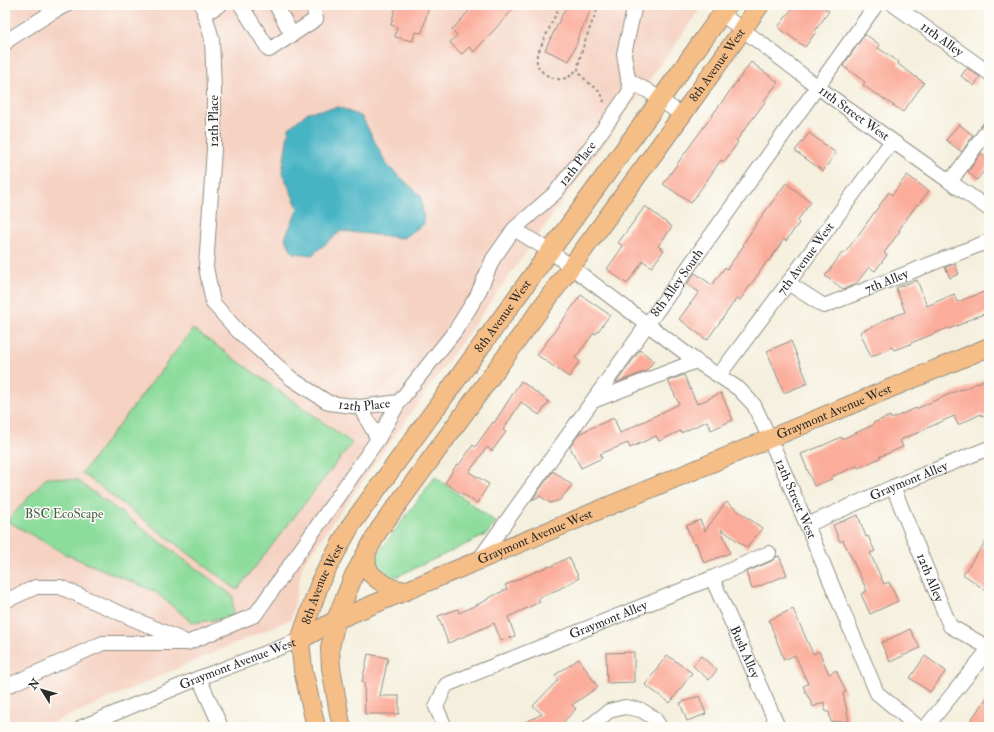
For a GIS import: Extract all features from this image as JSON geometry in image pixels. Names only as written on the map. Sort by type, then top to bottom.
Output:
[{"type":"main road","name":"8th Avenue West","points":[[343,727],[341,724],[331,668],[330,648],[336,620],[354,575],[379,530],[682,115],[760,5]]},
{"type":"main road","name":"8th Avenue West","points":[[300,640],[321,580],[350,525],[724,10]]},
{"type":"main road","name":"Graymont Avenue West","points":[[300,640],[336,620],[989,347]]},
{"type":"main road","points":[[366,553],[367,566],[371,574],[391,588],[406,591]]},
{"type":"main road","points":[[300,640],[304,670],[316,727]]},
{"type":"street","points":[[5,44],[8,40],[66,5]]},
{"type":"street","points":[[203,9],[220,5]]},
{"type":"street","points":[[241,5],[269,50],[316,19],[313,5]]},
{"type":"street","points":[[276,5],[292,35]]},
{"type":"street","name":"12th Place","points":[[203,9],[212,39],[214,90],[214,149],[206,267],[213,303],[237,330],[292,379],[329,403],[360,407],[399,402],[455,331],[477,296],[493,259],[514,229],[555,193],[589,149],[630,91],[624,54],[635,5]]},
{"type":"street","name":"8th Alley South","points":[[478,561],[876,5]]},
{"type":"street","name":"11th Alley","points":[[894,5],[989,73]]},
{"type":"street","name":"11th Street West","points":[[724,10],[743,29],[818,86],[892,141],[989,209]]},
{"type":"street","points":[[628,80],[648,91],[682,115]]},
{"type":"street","points":[[950,182],[989,128]]},
{"type":"street","name":"7th Avenue West","points":[[719,375],[892,141]]},
{"type":"street","name":"12th Street West","points":[[514,229],[550,251],[696,361],[739,389],[754,405],[807,525],[877,693],[918,727]]},
{"type":"street","name":"7th Alley","points":[[788,283],[824,306],[989,241]]},
{"type":"street","points":[[593,401],[696,361]]},
{"type":"street","points":[[5,687],[103,643],[187,643],[255,615],[378,439],[399,402]]},
{"type":"street","points":[[360,407],[378,439]]},
{"type":"street","name":"Graymont Alley","points":[[807,525],[989,448]]},
{"type":"street","name":"12th Alley","points":[[893,488],[950,626],[989,648]]},
{"type":"street","name":"Graymont Alley","points":[[445,727],[436,707],[446,685],[769,554]]},
{"type":"street","name":"Bush Alley","points":[[712,578],[778,727]]},
{"type":"street","points":[[5,600],[36,587],[60,587],[187,643]]},
{"type":"street","name":"Graymont Avenue West","points":[[86,726],[199,678],[300,640]]},
{"type":"street","points":[[926,727],[989,648]]},
{"type":"street","points":[[199,678],[221,727]]},
{"type":"street","points":[[589,727],[609,711],[625,707],[641,710],[654,718],[660,727]]},
{"type":"path","points":[[560,5],[536,59],[540,70],[545,74],[562,80],[571,76],[578,69],[582,51],[600,5]]},
{"type":"path","points":[[578,69],[586,81],[601,92],[604,101],[604,109]]},
{"type":"shaded area","points":[[5,5],[703,5],[303,564],[291,619],[43,727],[5,727]]},
{"type":"green space","points":[[193,329],[352,443],[237,590],[82,473]]},
{"type":"green space","name":"BSC EcoScape","points":[[47,477],[77,480],[233,596],[233,617],[193,623],[154,591],[67,555],[7,521]]},
{"type":"green space","points":[[435,477],[496,522],[486,535],[398,576],[392,577],[386,575],[380,570],[377,564],[379,552]]},
{"type":"water","points":[[339,107],[362,117],[387,165],[421,196],[424,224],[403,238],[341,231],[312,255],[293,253],[285,238],[298,208],[282,172],[289,128],[308,112]]},
{"type":"building","points":[[396,5],[429,5],[422,33],[415,32],[413,41],[395,37],[397,27],[391,25]]},
{"type":"building","points":[[474,5],[517,5],[474,52],[469,47],[462,54],[450,43],[457,35],[452,30]]},
{"type":"building","points":[[567,5],[593,5],[569,61],[545,50]]},
{"type":"building","points":[[795,5],[820,5],[829,11],[805,47],[778,27]]},
{"type":"building","points":[[865,34],[880,45],[878,48],[899,62],[898,64],[924,83],[903,112],[863,85],[865,82],[843,66]]},
{"type":"building","points":[[751,62],[778,82],[736,141],[738,142],[724,162],[721,160],[691,203],[663,184]]},
{"type":"building","points":[[967,68],[980,77],[974,86],[961,76]]},
{"type":"building","points":[[959,124],[973,135],[962,152],[946,140]]},
{"type":"building","points":[[809,133],[836,153],[823,171],[795,151]]},
{"type":"building","points":[[981,153],[989,159],[989,164],[977,180],[968,172]]},
{"type":"building","points":[[907,175],[929,191],[918,205],[917,204],[899,230],[900,231],[884,253],[887,255],[875,271],[869,267],[856,284],[843,289],[825,276],[842,253],[844,254],[889,192],[892,195]]},
{"type":"building","points":[[786,183],[811,202],[797,221],[799,223],[786,241],[784,239],[740,300],[737,298],[707,340],[679,319],[699,292],[687,284],[695,273],[712,285],[725,267],[727,269],[759,220]]},
{"type":"building","points":[[645,206],[672,227],[658,246],[664,250],[652,267],[643,261],[627,284],[607,269],[623,246],[618,243]]},
{"type":"building","points":[[955,264],[959,274],[950,278],[945,267]]},
{"type":"building","points":[[917,280],[927,306],[954,294],[957,302],[989,290],[989,312],[911,344],[894,350],[892,347],[871,357],[860,332],[905,312],[896,288]]},
{"type":"building","points":[[581,295],[610,315],[575,358],[580,361],[569,377],[537,355]]},
{"type":"building","points":[[791,341],[808,383],[784,393],[767,351]]},
{"type":"building","points":[[640,350],[654,361],[646,371],[616,383]]},
{"type":"building","points":[[684,375],[697,404],[721,393],[733,420],[711,430],[707,421],[659,441],[656,436],[630,448],[628,443],[600,454],[602,458],[581,468],[570,447],[579,434],[614,418],[620,433],[679,404],[668,381]]},
{"type":"building","points":[[989,378],[989,413],[982,416],[981,414],[958,425],[954,416],[900,440],[903,447],[858,468],[857,466],[831,477],[832,479],[814,486],[801,454],[841,437],[842,439],[890,416],[891,419]]},
{"type":"building","points":[[521,381],[549,402],[539,415],[521,402],[503,430],[506,432],[492,451],[487,447],[469,472],[489,484],[477,503],[445,483],[457,464],[459,465],[473,445],[475,447],[493,422],[494,423]]},
{"type":"building","points":[[553,471],[572,485],[560,500],[550,503],[540,496],[532,500]]},
{"type":"building","points":[[726,502],[762,528],[747,548],[721,529],[730,553],[704,563],[696,543],[694,544],[686,526],[700,520],[705,531]]},
{"type":"building","points":[[858,515],[866,537],[868,536],[875,551],[870,553],[884,584],[889,582],[898,601],[870,614],[861,594],[867,591],[843,540],[840,542],[833,525]]},
{"type":"building","points":[[989,537],[989,593],[963,574]]},
{"type":"building","points":[[779,556],[787,575],[752,589],[746,572],[772,561]]},
{"type":"building","points":[[569,557],[579,578],[538,598],[540,602],[508,617],[515,636],[501,641],[494,623],[448,643],[438,616],[458,609],[459,613],[507,589],[505,585],[549,566],[550,567]]},
{"type":"building","points":[[793,609],[813,654],[819,651],[829,674],[836,670],[846,692],[843,693],[849,721],[831,722],[829,712],[826,712],[824,702],[813,707],[803,686],[808,684],[795,655],[784,660],[769,620]]},
{"type":"building","points":[[910,629],[920,648],[890,662],[881,643]]},
{"type":"building","points":[[634,652],[634,682],[607,683],[606,653]]},
{"type":"building","points":[[368,654],[388,658],[380,696],[399,696],[399,714],[365,714],[364,683],[362,682]]},
{"type":"building","points":[[667,655],[692,673],[670,703],[645,685]]},
{"type":"building","points":[[701,656],[717,670],[709,680],[693,666]]},
{"type":"building","points":[[925,656],[946,671],[930,692],[910,678]]},
{"type":"building","points":[[579,659],[598,687],[572,705],[576,709],[559,727],[516,727],[542,714],[533,706],[558,680],[555,675]]},
{"type":"building","points":[[989,695],[989,727],[965,727],[976,713]]},
{"type":"building","points":[[699,696],[706,714],[687,721],[680,703]]}]
